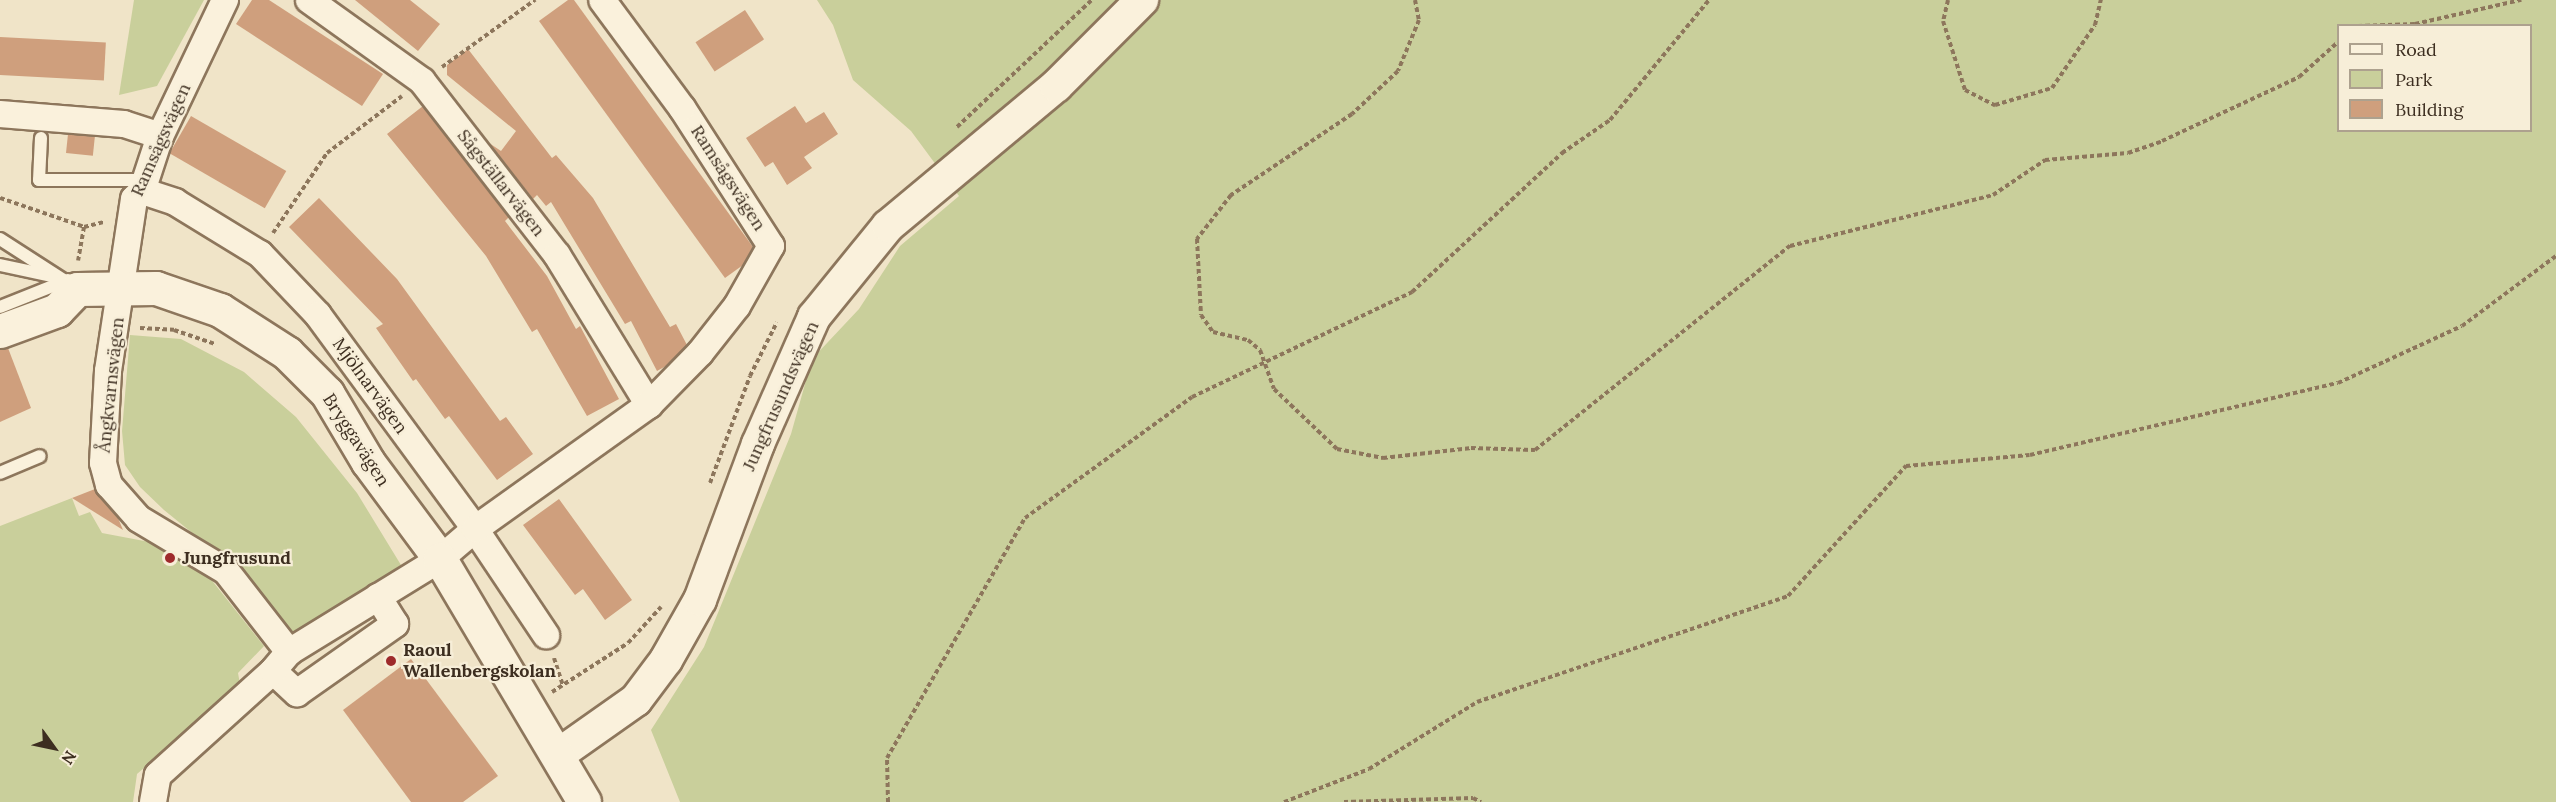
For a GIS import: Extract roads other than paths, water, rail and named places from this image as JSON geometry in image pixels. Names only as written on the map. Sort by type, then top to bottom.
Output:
[{"type":"main road","name":"Bryggavägen","points":[[74,276],[122,287],[156,288],[190,297],[244,322],[286,353],[327,393],[368,462],[440,559],[584,802]]},
{"type":"main road","points":[[0,331],[57,310],[74,276]]},
{"type":"street","name":"Ramsågsvägen","points":[[122,287],[134,200],[144,185],[160,135],[225,0]]},
{"type":"street","name":"Sågställarvägen","points":[[309,0],[422,81],[557,255],[649,405]]},
{"type":"street","name":"Ramsågsvägen","points":[[440,559],[475,530],[649,405],[700,353],[737,306],[771,246],[682,108],[602,0]]},
{"type":"street","name":"Jungfrusundsvägen","points":[[558,755],[636,700],[666,660],[700,600],[758,444],[814,317],[888,226],[1056,86],[1142,0]]},
{"type":"street","points":[[0,114],[124,124],[160,135]]},
{"type":"street","name":"Mjölnarvägen","points":[[144,185],[260,254],[318,315],[475,530],[546,635]]},
{"type":"street","name":"Ångkvarnsvägen","points":[[122,287],[115,328],[103,463],[109,485],[139,519],[226,571],[297,693],[395,624],[378,597]]},
{"type":"street","points":[[153,802],[158,775],[281,662],[378,597],[440,559]]},
{"type":"lane","points":[[41,138],[39,180],[144,185]]},
{"type":"lane","points":[[0,239],[74,276]]},
{"type":"lane","points":[[0,265],[74,276]]},
{"type":"lane","points":[[0,307],[74,276]]},
{"type":"lane","points":[[0,473],[40,456]]},
{"type":"place","name":"Jungfrusund","points":[[170,558]]},
{"type":"place","name":"Raoul Wallenbergskolan","points":[[391,661]]}]
